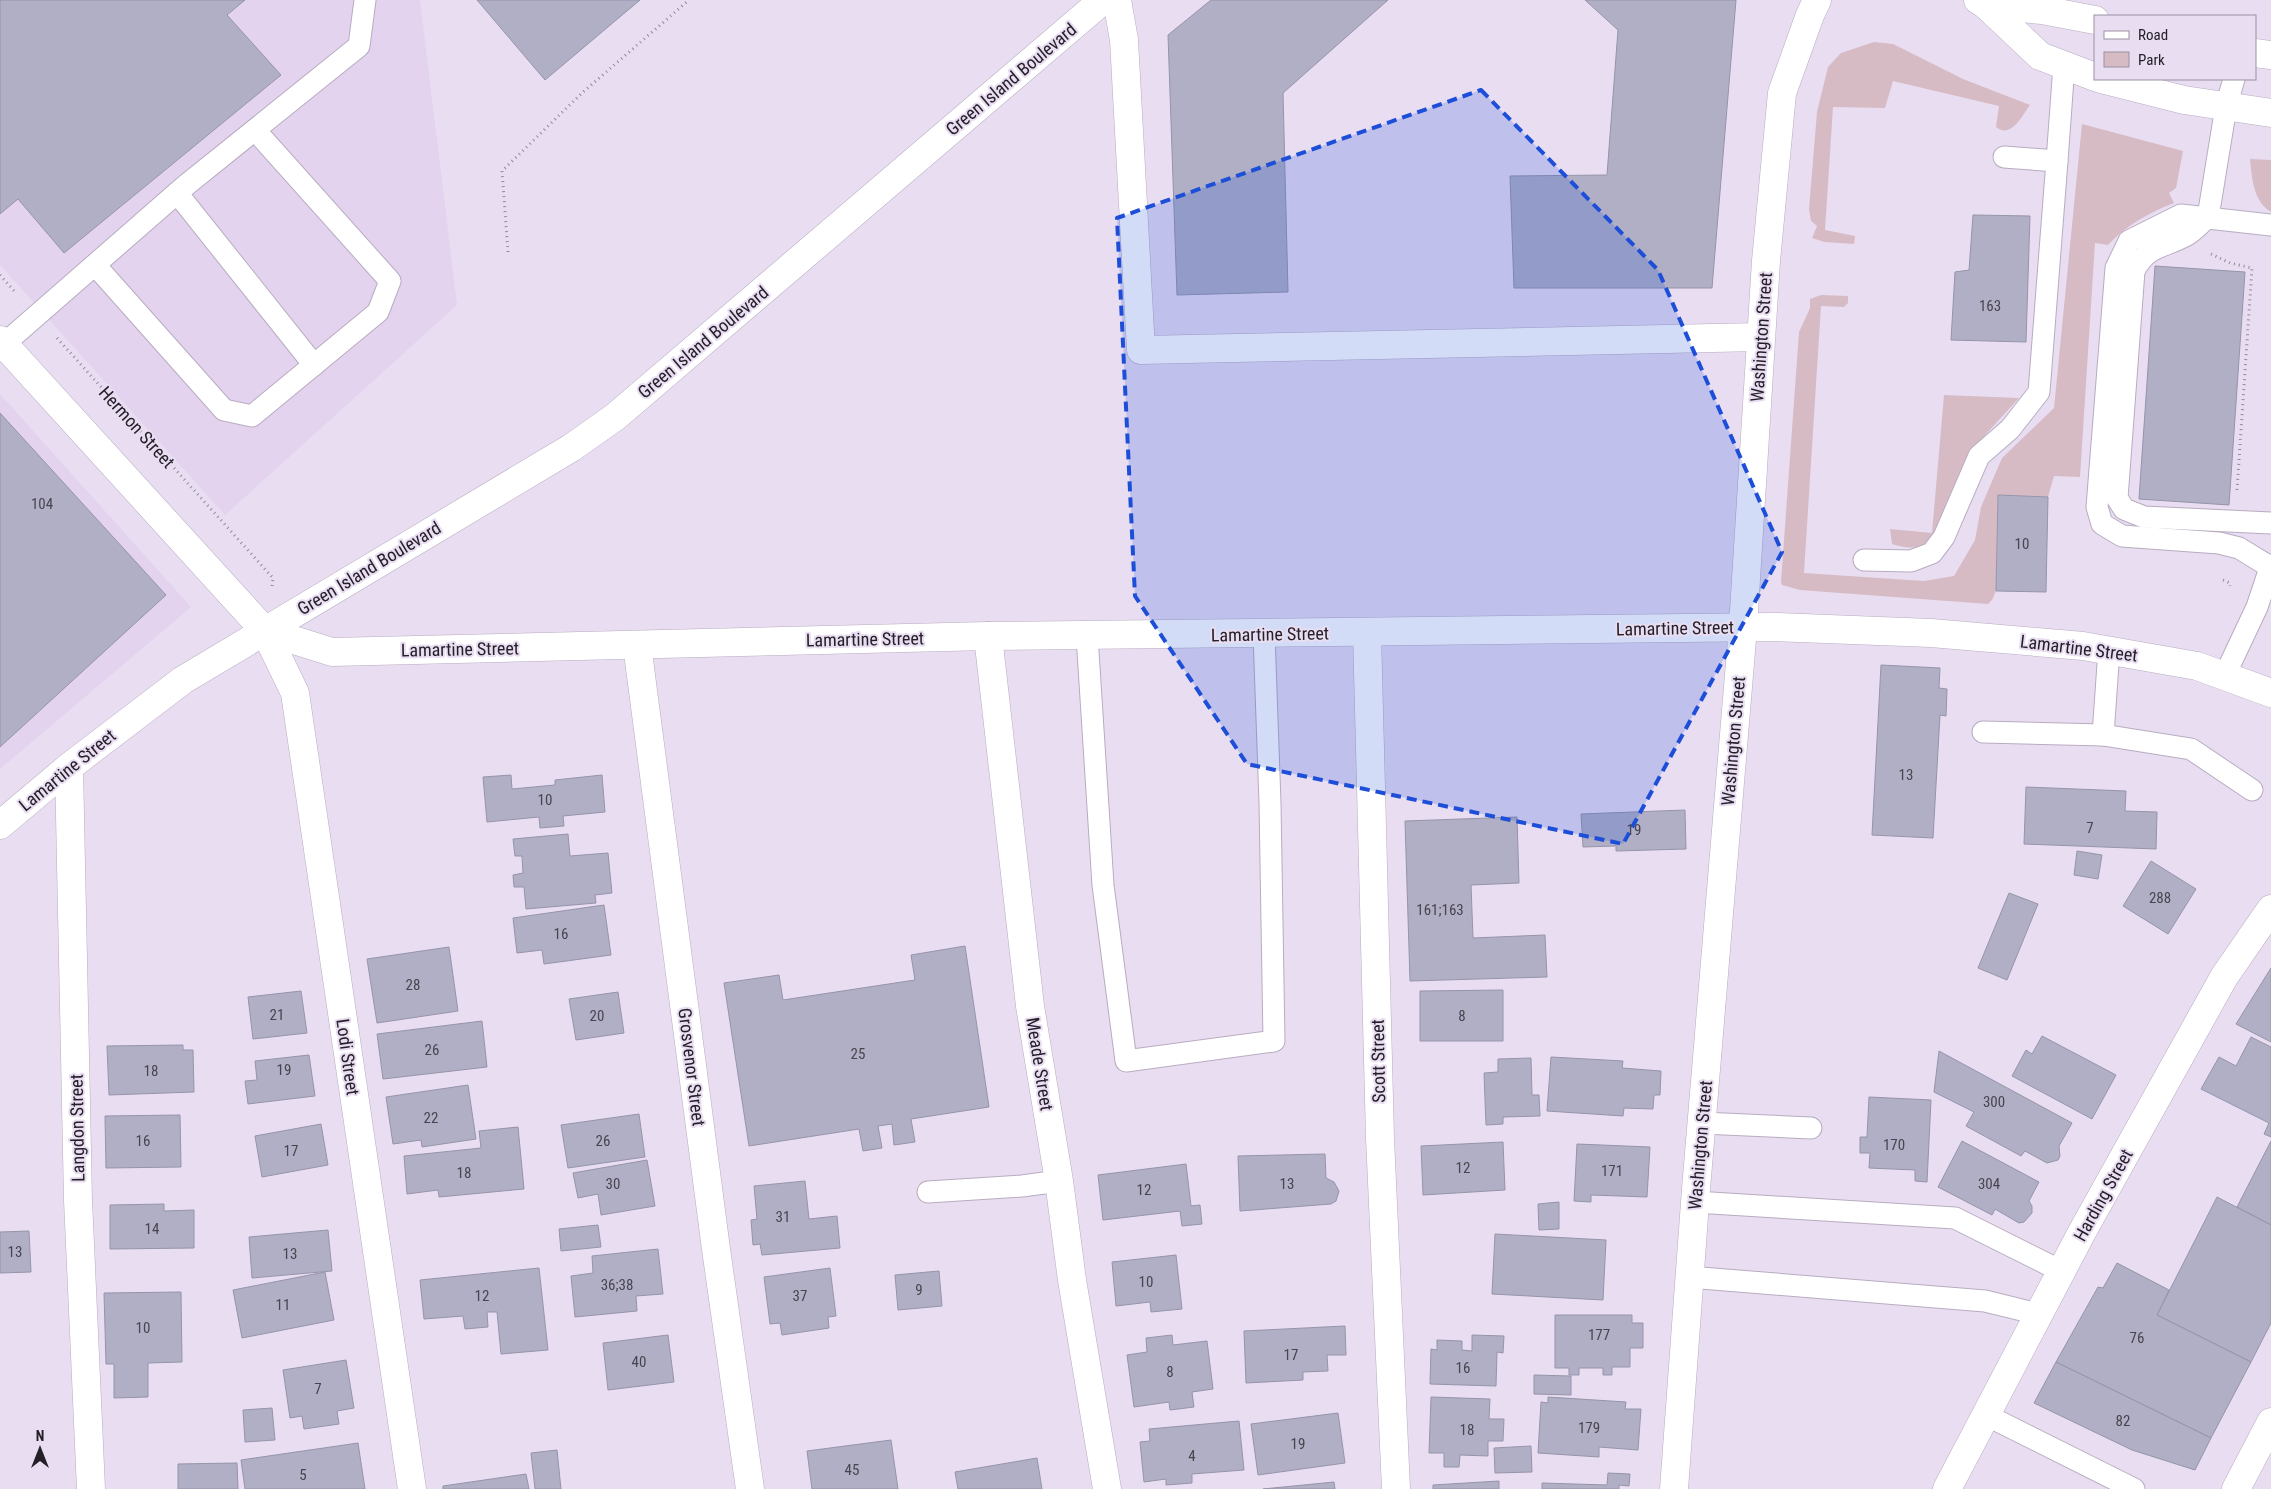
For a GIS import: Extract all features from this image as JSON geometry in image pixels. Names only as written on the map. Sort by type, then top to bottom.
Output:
[{"type":"street","name":"Green Island Boulevard","points":[[183,680],[571,448],[614,417],[1104,0]]},
{"type":"street","points":[[1117,0],[1124,40],[1141,350],[1760,337]]},
{"type":"street","name":"Washington Street","points":[[1674,1489],[1695,1202],[1743,627],[1760,337],[1782,93],[1817,0]]},
{"type":"street","points":[[1982,2],[2042,10],[2094,20]]},
{"type":"street","points":[[1982,2],[2040,56],[2094,77]]},
{"type":"street","points":[[2256,53],[2271,55]]},
{"type":"street","points":[[2105,80],[2184,100],[2271,113]]},
{"type":"street","points":[[2,342],[265,631]]},
{"type":"street","name":"Lamartine Street","points":[[265,631],[332,652],[988,636],[1743,627],[1931,633],[2083,646],[2197,666],[2271,694]]},
{"type":"street","name":"Lodi Street","points":[[265,631],[295,694],[412,1489]]},
{"type":"street","name":"Scott Street","points":[[1367,632],[1380,1138],[1396,1489]]},
{"type":"street","name":"Meade Street","points":[[988,636],[1030,1006],[1059,1181],[1072,1280],[1107,1489]]},
{"type":"street","name":"Grosvenor Street","points":[[637,645],[715,1239],[750,1489]]},
{"type":"street","name":"Lamartine Street","points":[[0,824],[69,767],[183,680]]},
{"type":"street","name":"Langdon Street","points":[[69,767],[78,1200],[91,1489]]},
{"type":"street","name":"Harding Street","points":[[1947,1489],[2061,1271],[2224,977],[2271,909]]},
{"type":"street","points":[[2236,1489],[2271,1422]]},
{"type":"lane","points":[[2,342],[95,265],[177,193],[359,46],[364,0]]},
{"type":"lane","points":[[1864,560],[1911,561],[1932,553],[1944,538],[1979,456],[2010,429],[2039,392],[2064,65]]},
{"type":"lane","points":[[2234,80],[2226,107],[2208,217],[2187,235],[2150,251],[2140,259],[2134,271],[2118,498],[2124,509],[2144,517],[2271,523]]},
{"type":"lane","points":[[95,265],[224,410],[252,416],[378,312],[390,281],[255,130]]},
{"type":"lane","points":[[2004,157],[2057,161]]},
{"type":"lane","points":[[177,193],[314,365]]},
{"type":"lane","points":[[2224,676],[2264,611],[2271,566],[2238,548],[2219,543],[2122,536],[2102,524],[2097,507],[2116,268],[2129,241],[2182,215],[2271,225]]},
{"type":"lane","points":[[1088,636],[1103,885],[1126,1062],[1274,1041],[1270,803],[1264,634]]},
{"type":"lane","points":[[2102,735],[2109,650]]},
{"type":"lane","points":[[1983,732],[2102,735],[2191,750],[2252,790]]},
{"type":"lane","points":[[1702,1122],[1811,1128]]},
{"type":"lane","points":[[928,1192],[1022,1186],[1059,1181]]},
{"type":"lane","points":[[1695,1202],[1955,1218],[2061,1271]]},
{"type":"lane","points":[[1689,1277],[1985,1301],[2038,1314]]},
{"type":"lane","points":[[1986,1415],[2134,1489]]},
{"type":"path","points":[[508,252],[502,171],[582,93],[688,0]]},
{"type":"path","points":[[2206,251],[2230,263],[2252,268],[2237,491],[2244,491]]},
{"type":"path","name":"Hermon Street","points":[[0,275],[273,578]]},
{"type":"highlighted area","points":[[1481,90],[1658,270],[1782,552],[1623,844],[1247,764],[1135,596],[1117,218]]},
{"type":"shaded area","points":[[0,0],[420,0],[457,305],[225,515],[0,265]]},
{"type":"shaded area","points":[[0,394],[191,607],[0,769]]},
{"type":"green space","points":[[1874,42],[1893,44],[1963,79],[2030,105],[2016,125],[2007,130],[2001,130],[1996,127],[1999,106],[1893,81],[1885,108],[1833,107],[1825,230],[1855,236],[1854,244],[1824,242],[1812,238],[1817,226],[1811,221],[1809,209],[1817,112],[1828,67],[1841,53]]},
{"type":"green space","points":[[2082,124],[2183,151],[2176,188],[2169,193],[2174,203],[2138,220],[2108,245],[2095,243],[2080,477],[2054,476],[2048,497],[1998,495],[1996,591],[1988,604],[1800,590],[1782,585],[1799,332],[1810,308],[1810,299],[1821,295],[1848,296],[1848,303],[1844,307],[1821,306],[1804,573],[1924,581],[1954,576],[1975,540],[1981,507],[2002,458],[2054,408]]},
{"type":"green space","points":[[2250,159],[2271,160],[2271,212],[2260,202],[2254,188]]},
{"type":"green space","points":[[1944,395],[2019,398],[1976,445],[1932,542],[1912,547],[1892,544],[1890,529],[1932,533]]},
{"type":"building","points":[[0,0],[245,0],[227,15],[281,75],[64,253],[18,199],[0,214]]},
{"type":"building","points":[[477,0],[640,0],[545,80]]},
{"type":"building","points":[[1211,0],[1388,0],[1283,93],[1288,292],[1177,295],[1168,35]]},
{"type":"building","points":[[1585,0],[1736,0],[1712,288],[1514,288],[1510,176],[1607,175],[1618,30]]},
{"type":"building","points":[[1973,215],[2030,216],[2026,342],[1951,340],[1955,272],[1969,270]]},
{"type":"building","points":[[2155,266],[2245,272],[2229,505],[2139,499]]},
{"type":"building","points":[[0,413],[166,595],[0,747]]},
{"type":"building","points":[[1998,495],[2048,497],[2046,592],[1996,591]]},
{"type":"building","points":[[1881,665],[1940,668],[1939,688],[1947,689],[1946,716],[1940,715],[1933,838],[1872,835]]},
{"type":"building","points":[[511,775],[512,789],[555,785],[555,780],[602,775],[605,812],[563,816],[564,826],[540,828],[539,817],[487,822],[483,777]]},
{"type":"building","points":[[2026,787],[2126,791],[2125,811],[2157,812],[2156,849],[2024,844]]},
{"type":"building","points":[[1685,810],[1686,849],[1616,851],[1616,846],[1583,847],[1581,814]]},
{"type":"building","points":[[1517,817],[1519,883],[1471,885],[1473,938],[1545,935],[1547,977],[1410,981],[1405,821]]},
{"type":"building","points":[[568,834],[570,856],[608,853],[612,893],[595,895],[596,903],[526,909],[524,887],[514,887],[513,875],[523,873],[522,856],[515,856],[513,839]]},
{"type":"building","points":[[2077,851],[2102,855],[2098,879],[2074,875]]},
{"type":"building","points":[[2151,861],[2196,889],[2168,934],[2123,906]]},
{"type":"building","points":[[2009,893],[2038,904],[2007,980],[1978,968]]},
{"type":"building","points":[[604,905],[611,955],[544,964],[542,950],[517,953],[513,918]]},
{"type":"building","points":[[965,946],[989,1107],[911,1119],[915,1142],[894,1145],[892,1124],[878,1126],[882,1148],[863,1151],[859,1129],[749,1146],[724,983],[779,975],[783,1000],[915,980],[911,955]]},
{"type":"building","points":[[449,947],[458,1011],[377,1023],[367,959]]},
{"type":"building","points":[[2271,968],[2271,1042],[2236,1024]]},
{"type":"building","points":[[1503,990],[1503,1041],[1420,1041],[1420,991]]},
{"type":"building","points":[[301,991],[307,1033],[253,1039],[248,997]]},
{"type":"building","points":[[618,992],[624,1033],[576,1040],[569,999]]},
{"type":"building","points":[[482,1021],[487,1067],[383,1079],[377,1034]]},
{"type":"building","points":[[2042,1036],[2116,1075],[2092,1119],[2012,1076],[2026,1050],[2032,1054]]},
{"type":"building","points":[[2251,1037],[2271,1047],[2271,1137],[2264,1134],[2269,1123],[2201,1089],[2219,1057],[2236,1066]]},
{"type":"building","points":[[183,1045],[183,1050],[193,1050],[194,1092],[109,1095],[107,1046]]},
{"type":"building","points":[[1939,1051],[2072,1123],[2059,1146],[2060,1156],[2058,1160],[2047,1163],[2025,1151],[2021,1156],[1966,1126],[1974,1112],[1934,1092]]},
{"type":"building","points":[[309,1055],[315,1096],[248,1104],[245,1081],[257,1080],[255,1061]]},
{"type":"building","points":[[1551,1057],[1623,1061],[1622,1068],[1661,1071],[1660,1095],[1654,1095],[1653,1109],[1624,1108],[1623,1116],[1547,1111]]},
{"type":"building","points":[[1531,1058],[1532,1095],[1539,1095],[1540,1116],[1503,1117],[1503,1124],[1486,1125],[1484,1073],[1498,1072],[1498,1059]]},
{"type":"building","points":[[468,1085],[476,1139],[422,1147],[421,1140],[393,1144],[386,1097]]},
{"type":"building","points":[[1869,1097],[1931,1100],[1927,1182],[1915,1181],[1915,1170],[1869,1168],[1870,1153],[1860,1153],[1860,1137],[1867,1137]]},
{"type":"building","points":[[639,1114],[645,1157],[568,1168],[561,1125]]},
{"type":"building","points":[[180,1115],[181,1167],[106,1168],[105,1116]]},
{"type":"building","points":[[321,1124],[328,1165],[262,1177],[255,1136]]},
{"type":"building","points":[[518,1127],[524,1189],[439,1197],[438,1190],[407,1194],[404,1156],[481,1148],[479,1131]]},
{"type":"building","points":[[1962,1141],[2039,1182],[2029,1201],[2032,1206],[2032,1213],[2024,1222],[2019,1223],[1995,1209],[1992,1215],[1938,1187]]},
{"type":"building","points":[[2271,1141],[2271,1225],[2237,1207]]},
{"type":"building","points":[[1503,1142],[1505,1190],[1423,1195],[1421,1146]]},
{"type":"building","points":[[1577,1144],[1650,1147],[1647,1197],[1591,1195],[1591,1202],[1574,1201]]},
{"type":"building","points":[[1325,1154],[1326,1178],[1334,1182],[1339,1191],[1336,1201],[1331,1204],[1240,1211],[1238,1156]]},
{"type":"building","points":[[647,1160],[655,1206],[601,1215],[598,1194],[578,1198],[573,1173]]},
{"type":"building","points":[[1186,1164],[1191,1206],[1200,1205],[1202,1224],[1182,1226],[1180,1211],[1103,1220],[1098,1175]]},
{"type":"building","points":[[805,1181],[809,1219],[837,1216],[840,1248],[762,1255],[760,1244],[753,1245],[751,1220],[757,1219],[754,1186]]},
{"type":"building","points":[[2217,1197],[2271,1225],[2271,1323],[2251,1362],[2157,1315]]},
{"type":"building","points":[[1559,1202],[1559,1229],[1539,1230],[1538,1204]]},
{"type":"building","points":[[164,1204],[164,1211],[194,1210],[194,1248],[110,1249],[110,1205]]},
{"type":"building","points":[[598,1225],[601,1247],[561,1251],[559,1229]]},
{"type":"building","points":[[328,1230],[332,1271],[252,1278],[249,1237]]},
{"type":"building","points":[[29,1231],[31,1272],[0,1273],[0,1232]]},
{"type":"building","points":[[1495,1234],[1606,1240],[1603,1300],[1492,1294]]},
{"type":"building","points":[[658,1249],[663,1294],[636,1296],[637,1311],[575,1317],[571,1276],[593,1273],[592,1256]]},
{"type":"building","points":[[1176,1255],[1182,1309],[1151,1312],[1150,1302],[1116,1306],[1112,1262]]},
{"type":"building","points":[[2117,1263],[2169,1290],[2157,1315],[2251,1362],[2211,1438],[2056,1362],[2098,1287],[2103,1288]]},
{"type":"building","points":[[539,1268],[548,1350],[501,1354],[497,1312],[487,1312],[488,1327],[465,1329],[463,1316],[424,1319],[420,1280]]},
{"type":"building","points":[[830,1268],[836,1316],[828,1317],[829,1328],[782,1335],[780,1323],[770,1324],[764,1277]]},
{"type":"building","points":[[939,1271],[942,1306],[898,1310],[895,1275]]},
{"type":"building","points":[[325,1272],[334,1320],[242,1338],[233,1290]]},
{"type":"building","points":[[181,1292],[182,1362],[148,1363],[148,1397],[114,1398],[114,1364],[106,1364],[104,1293]]},
{"type":"building","points":[[1555,1315],[1632,1315],[1632,1323],[1643,1323],[1643,1348],[1630,1348],[1630,1367],[1612,1367],[1612,1375],[1603,1375],[1603,1368],[1579,1368],[1579,1375],[1569,1375],[1569,1368],[1555,1368]]},
{"type":"building","points":[[1345,1326],[1346,1355],[1327,1355],[1328,1371],[1303,1372],[1303,1380],[1246,1383],[1244,1331]]},
{"type":"building","points":[[668,1335],[674,1382],[608,1390],[603,1343]]},
{"type":"building","points":[[1172,1335],[1173,1345],[1207,1341],[1213,1389],[1192,1392],[1194,1407],[1170,1410],[1169,1402],[1134,1407],[1127,1355],[1147,1352],[1146,1338]]},
{"type":"building","points":[[1472,1335],[1504,1336],[1503,1353],[1497,1352],[1496,1386],[1430,1384],[1431,1349],[1437,1350],[1437,1340],[1462,1341],[1462,1350],[1472,1351]]},
{"type":"building","points":[[346,1360],[354,1408],[337,1411],[339,1424],[304,1429],[302,1416],[290,1418],[283,1370]]},
{"type":"building","points":[[2056,1362],[2211,1438],[2195,1470],[2132,1450],[2034,1403]]},
{"type":"building","points":[[1534,1375],[1571,1376],[1571,1395],[1534,1394]]},
{"type":"building","points":[[1431,1397],[1490,1399],[1489,1419],[1504,1419],[1503,1441],[1488,1441],[1488,1456],[1460,1455],[1459,1467],[1444,1467],[1444,1453],[1429,1453]]},
{"type":"building","points":[[1548,1397],[1626,1402],[1625,1409],[1641,1409],[1638,1450],[1599,1447],[1599,1457],[1538,1453],[1541,1402],[1548,1403]]},
{"type":"building","points":[[272,1408],[275,1440],[245,1442],[243,1410]]},
{"type":"building","points":[[1338,1413],[1345,1463],[1258,1475],[1251,1424]]},
{"type":"building","points":[[1239,1421],[1244,1470],[1192,1474],[1192,1483],[1166,1485],[1166,1479],[1144,1482],[1140,1442],[1150,1441],[1149,1429]]},
{"type":"building","points":[[891,1440],[898,1489],[812,1489],[807,1451]]},
{"type":"building","points":[[358,1443],[365,1489],[245,1489],[241,1460]]},
{"type":"building","points":[[1531,1446],[1532,1472],[1495,1473],[1494,1448]]},
{"type":"building","points":[[557,1450],[561,1489],[535,1489],[531,1453]]},
{"type":"building","points":[[1037,1458],[1042,1489],[958,1489],[955,1472]]},
{"type":"building","points":[[237,1463],[238,1489],[178,1489],[178,1464]]},
{"type":"building","points":[[1608,1473],[1630,1474],[1629,1486],[1619,1485],[1619,1489],[1542,1489],[1542,1483],[1607,1485]]},
{"type":"building","points":[[526,1474],[529,1489],[443,1489],[443,1486]]},
{"type":"building","points":[[1499,1481],[1499,1489],[1433,1489],[1433,1485]]},
{"type":"building","points":[[1334,1482],[1335,1489],[1263,1489]]}]
